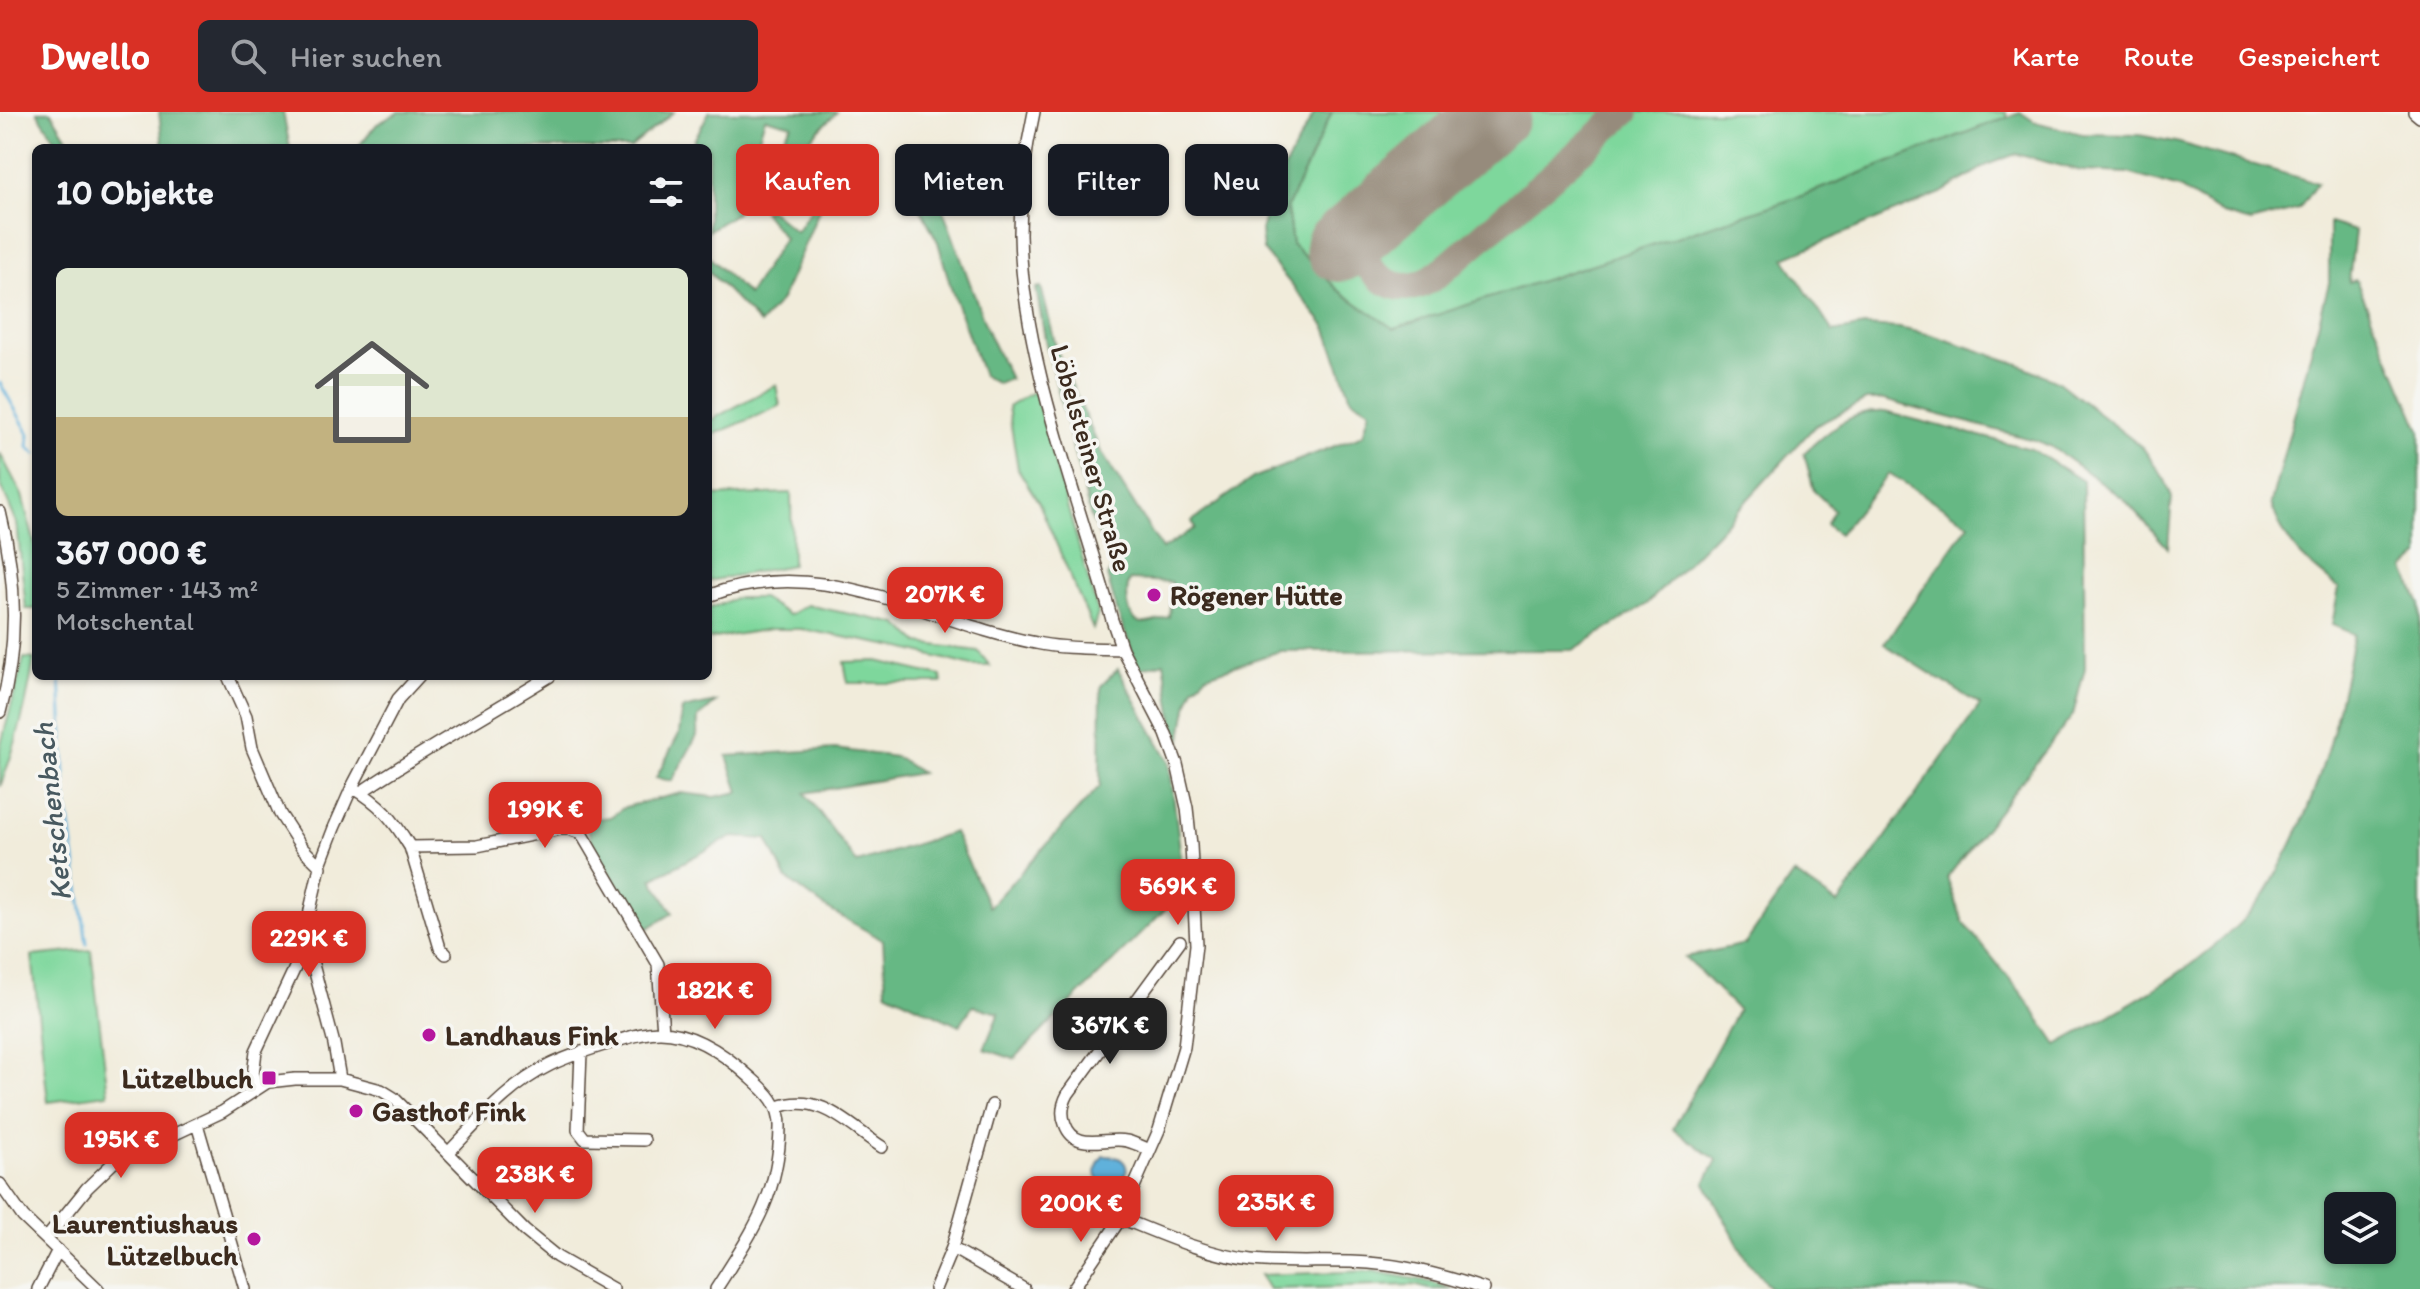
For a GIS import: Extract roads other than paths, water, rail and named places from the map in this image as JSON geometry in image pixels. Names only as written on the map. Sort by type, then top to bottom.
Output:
[{"type":"street","name":"Löbelsteiner Straße","points":[[1034,112],[1022,190],[1020,234],[1031,328],[1059,439],[1122,649],[1166,734],[1177,764],[1187,808],[1196,908],[1193,983],[1184,1047],[1172,1089],[1119,1221],[1073,1289]]},
{"type":"street","points":[[2414,112],[2420,117]]},
{"type":"street","points":[[0,512],[12,570],[15,616],[13,651],[0,712]]},
{"type":"street","points":[[712,595],[769,580],[831,584],[892,599],[1037,644],[1122,649]]},
{"type":"street","points":[[230,680],[246,716],[252,748],[280,814],[302,848],[321,867]]},
{"type":"street","points":[[257,1088],[253,1075],[256,1051],[307,942],[310,910],[321,867],[398,699],[415,680]]},
{"type":"street","points":[[356,790],[543,680]]},
{"type":"street","points":[[356,790],[378,803],[410,847],[440,948],[446,954]]},
{"type":"street","points":[[410,847],[477,846],[561,829],[577,830],[658,964],[663,1032]]},
{"type":"street","points":[[1150,1150],[1125,1140],[1093,1143],[1077,1138],[1065,1127],[1063,1106],[1068,1094],[1180,941]]},
{"type":"street","points":[[307,942],[340,1079]]},
{"type":"street","points":[[449,1152],[524,1080],[550,1064],[581,1052],[644,1033],[663,1032],[682,1035],[719,1052],[754,1081],[778,1107],[781,1126],[772,1189],[749,1238],[716,1289]]},
{"type":"street","points":[[581,1052],[580,1136],[585,1139],[644,1140]]},
{"type":"street","points":[[46,1239],[87,1188],[113,1163],[238,1104],[268,1082],[340,1079],[381,1090],[394,1098],[525,1231],[592,1279],[613,1289]]},
{"type":"street","points":[[778,1107],[805,1103],[838,1113],[882,1147]]},
{"type":"street","points":[[935,1289],[952,1248],[992,1105]]},
{"type":"street","points":[[197,1124],[245,1289]]},
{"type":"street","points":[[2,1192],[98,1289]]},
{"type":"street","points":[[1119,1221],[1128,1221],[1186,1244],[1251,1260],[1400,1266],[1435,1273],[1484,1289]]},
{"type":"street","points":[[952,1248],[1024,1289]]},
{"type":"street","points":[[38,1289],[58,1250]]},
{"type":"water","points":[[1103,1156],[1119,1159],[1126,1167],[1124,1178],[1114,1190],[1097,1177],[1097,1168]]},
{"type":"waterway","name":"Ketschenbach","points":[[0,383],[29,434],[28,447],[32,450]]},
{"type":"waterway","name":"Ketschenbach","points":[[60,680],[66,797],[87,944]]},
{"type":"place","name":"Rögener Hütte","points":[[1154,595]]},
{"type":"place","name":"Landhaus Fink","points":[[429,1035]]},
{"type":"place","name":"Lützelbuch","points":[[269,1078]]},
{"type":"place","name":"Gasthof Fink","points":[[356,1111]]},
{"type":"place","name":"Laurentiushaus Lützelbuch","points":[[254,1239]]}]
